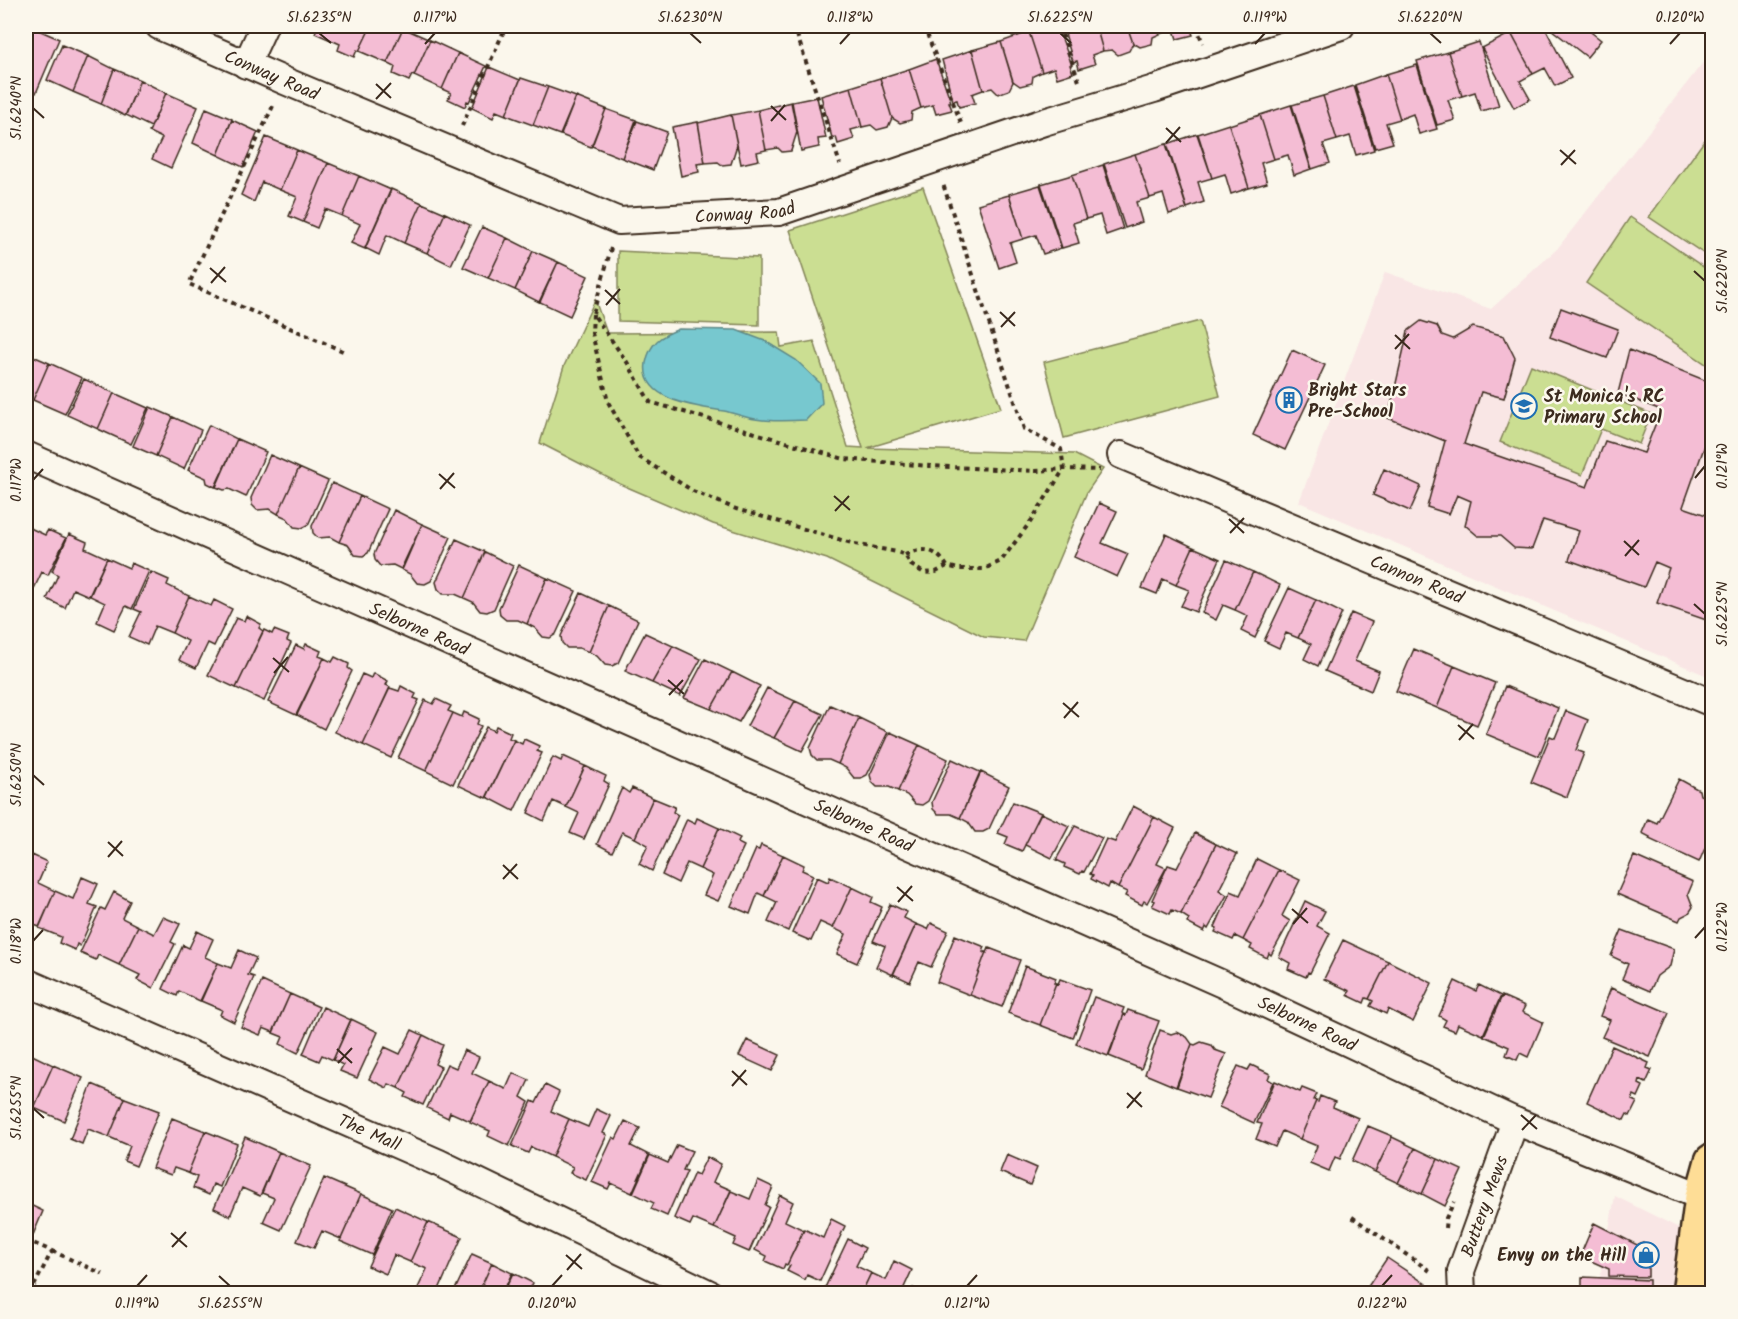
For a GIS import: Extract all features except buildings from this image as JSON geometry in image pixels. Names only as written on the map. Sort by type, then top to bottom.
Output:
[{"type":"main road","points":[[1689,1293],[1702,1197],[1713,1161]]},
{"type":"street","name":"Conway Road","points":[[159,26],[246,65],[619,221],[779,212],[1341,26]]},
{"type":"street","points":[[246,65],[264,26]]},
{"type":"street","name":"Selborne Road","points":[[26,455],[1227,986],[1515,1121],[1702,1197]]},
{"type":"street","name":"Cannon Road","points":[[1121,455],[1713,703]]},
{"type":"street","name":"The Mall","points":[[26,982],[439,1163],[710,1293]]},
{"type":"street","name":"Buttery Mews","points":[[1461,1293],[1461,1271],[1515,1121]]},
{"type":"path","points":[[450,151],[506,26]]},
{"type":"path","points":[[794,26],[849,189]]},
{"type":"path","points":[[924,26],[971,148]]},
{"type":"path","points":[[1059,26],[1088,109]]},
{"type":"path","points":[[285,81],[189,284],[343,351]]},
{"type":"path","points":[[619,221],[593,314],[592,333],[608,402],[639,457],[693,490],[736,509],[855,544],[905,555],[927,549],[938,554],[947,566],[958,569],[984,569],[1001,561],[1031,521],[1064,469],[1061,449],[1024,429],[935,160]]},
{"type":"path","points":[[593,314],[627,362],[650,402],[844,459],[1036,471],[1064,469],[1114,471],[1121,455]]},
{"type":"path","points":[[905,555],[911,565],[924,573],[936,573],[947,566]]},
{"type":"path","points":[[1445,1229],[1446,1218],[1456,1196]]},
{"type":"path","points":[[1352,1217],[1438,1277]]},
{"type":"path","points":[[26,1240],[103,1275]]},
{"type":"path","points":[[30,1293],[52,1251]]},
{"type":"shaded area","name":"St Monica's RC Primary School","points":[[1712,51],[1712,678],[1299,502],[1385,272],[1491,309],[1557,249]]},
{"type":"shaded area","points":[[1615,1196],[1697,1237],[1689,1293],[1597,1294]]},
{"type":"green space","points":[[1712,130],[1712,259],[1649,217]]},
{"type":"green space","points":[[923,187],[1001,408],[867,448],[1074,454],[1103,469],[1087,492],[1024,641],[984,637],[827,559],[713,524],[620,484],[540,443],[564,366],[595,300],[607,333],[779,332],[781,347],[814,341],[848,447],[863,448],[790,230]]},
{"type":"green space","points":[[1630,217],[1712,273],[1712,368],[1586,283]]},
{"type":"green space","points":[[618,251],[759,258],[759,325],[618,321]]},
{"type":"green space","points":[[1200,321],[1220,396],[1064,438],[1044,362]]},
{"type":"green space","points":[[1531,365],[1651,414],[1639,444],[1601,429],[1582,475],[1500,442]]},
{"type":"water","points":[[679,329],[736,330],[765,341],[796,360],[820,383],[822,403],[806,420],[768,421],[686,404],[661,394],[652,386],[647,376],[646,363],[653,345],[667,334]]},
{"type":"place","name":"Bright Stars Pre-School","points":[[1289,400]]},
{"type":"place","name":"St Monica's RC Primary School","points":[[1524,406]]},
{"type":"place","name":"Envy on the Hill","points":[[1646,1255]]}]
